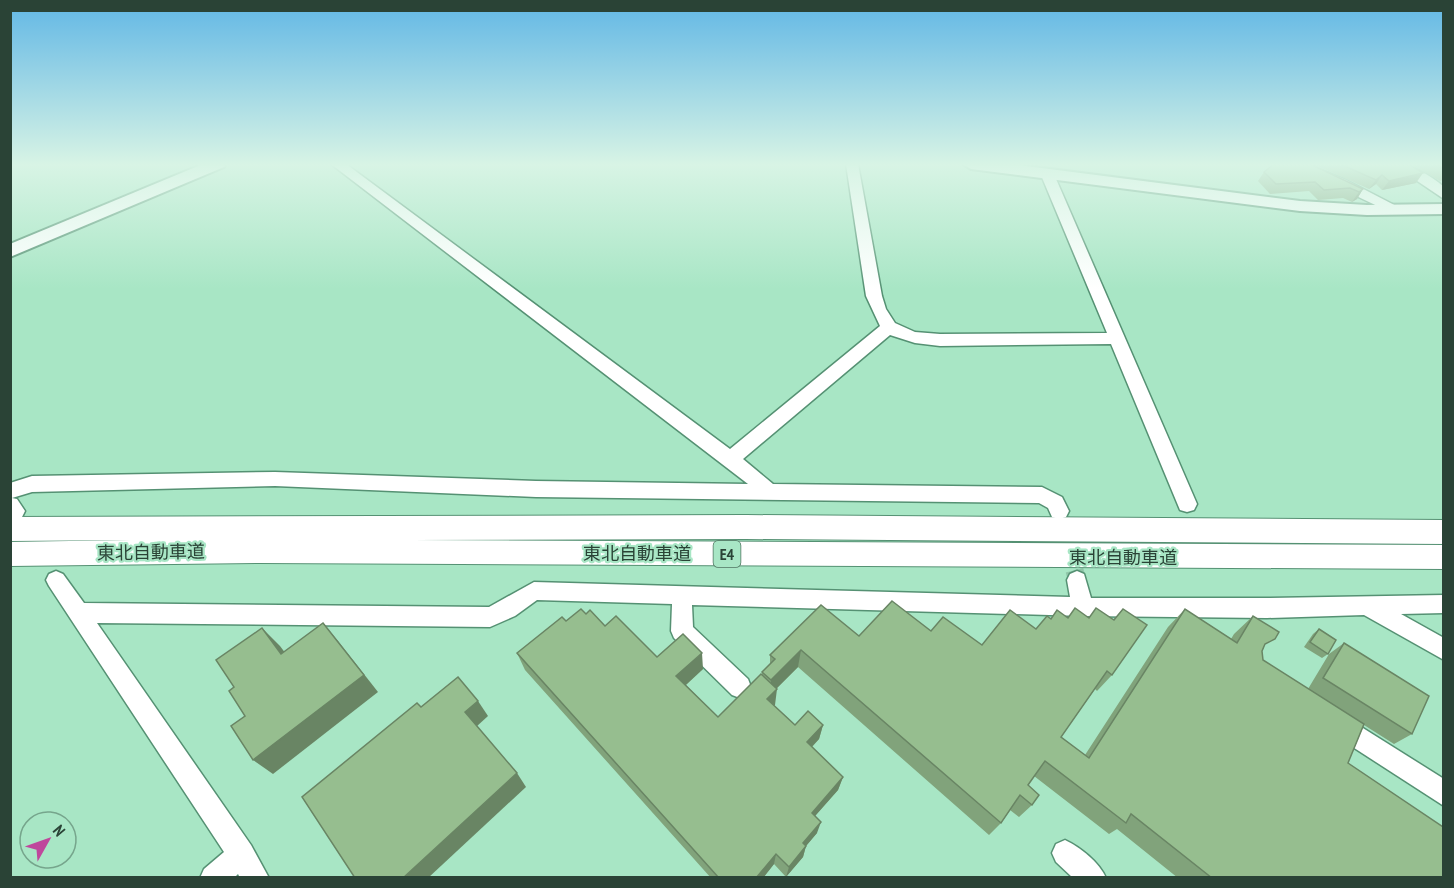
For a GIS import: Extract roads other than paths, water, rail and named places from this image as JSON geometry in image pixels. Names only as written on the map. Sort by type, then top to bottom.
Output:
[{"type":"highway","name":"東北自動車道","points":[[12,515],[746,527],[1443,532]]},
{"type":"highway","name":"東北自動車道","points":[[10,554],[261,551],[1443,557]]},
{"type":"main road","points":[[10,251],[119,205]]},
{"type":"main road","points":[[1288,205],[1443,209]]},
{"type":"street","points":[[392,205],[730,459],[770,493]]},
{"type":"street","points":[[859,205],[874,296],[879,313],[888,327],[916,338],[940,340],[1116,338]]},
{"type":"street","points":[[1061,205],[1187,504]]},
{"type":"street","points":[[1388,205],[1395,209]]},
{"type":"street","points":[[730,459],[888,327]]},
{"type":"street","points":[[10,491],[32,484],[275,479],[536,489],[1042,495],[1055,503],[1059,511]]},
{"type":"street","points":[[56,580],[256,878]]},
{"type":"street","points":[[1077,580],[1083,607]]},
{"type":"street","points":[[78,613],[490,617],[508,609],[534,591],[1083,607],[1443,604]]},
{"type":"street","points":[[682,594],[682,631],[740,687]]},
{"type":"street","points":[[1368,606],[1443,650]]},
{"type":"street","points":[[1325,715],[1443,794]]},
{"type":"street","points":[[1065,853],[1093,878]]},
{"type":"street","points":[[213,878],[242,854]]},
{"type":"tunnel","points":[[1061,518],[1077,580]]}]
